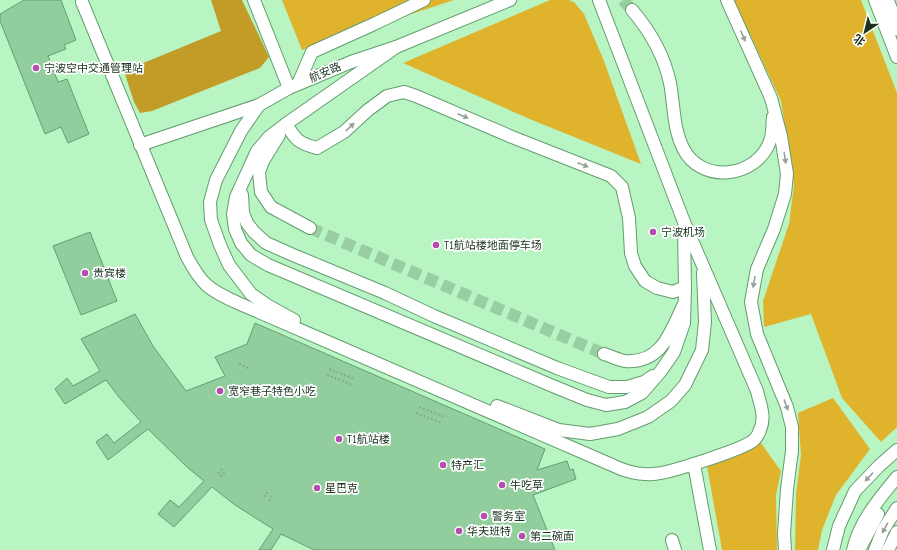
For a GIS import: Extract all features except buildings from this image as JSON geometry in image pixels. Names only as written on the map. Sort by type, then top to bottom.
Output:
[{"type":"main road","points":[[886,0],[897,28]]},
{"type":"street","points":[[254,0],[293,86]]},
{"type":"street","points":[[293,86],[312,52],[424,0]]},
{"type":"street","name":"航安路","points":[[140,145],[259,105],[293,86],[351,62],[396,47],[510,0]]},
{"type":"street","points":[[83,1],[140,145],[187,257],[202,282],[222,296],[624,470],[653,474],[694,464],[738,448],[754,440],[760,430],[763,419],[757,391],[684,222],[599,0]]},
{"type":"street","points":[[726,0],[771,98],[781,136],[787,174],[785,194],[774,229],[757,269],[750,302],[757,334],[787,407],[792,427],[792,451],[787,489],[784,534],[785,550]]},
{"type":"street","points":[[875,0],[897,57]]},
{"type":"street","points":[[632,10],[642,22],[661,54],[669,82],[677,131],[683,149],[694,163],[707,170],[722,173],[738,171],[751,165],[761,156],[770,141],[774,110]]},
{"type":"street","points":[[396,47],[286,124],[269,137],[257,151],[236,197],[234,214],[235,229],[241,243],[251,255],[268,265],[587,400],[606,406],[625,402],[642,392],[661,371],[674,352],[684,323],[684,222]]},
{"type":"street","points":[[286,124],[295,138],[304,144],[317,148],[344,132],[368,110],[387,96],[404,92],[416,96],[512,137],[611,176],[617,180],[622,187],[629,218],[631,253],[635,266],[645,281],[657,288],[672,292],[685,287]]},
{"type":"street","points":[[259,105],[241,131],[216,180],[210,202],[211,220],[220,245],[229,265],[251,294],[266,305],[319,332],[388,359],[486,402],[559,430],[590,434],[618,429],[648,417],[671,401],[685,385],[702,350],[704,322],[702,266]]},
{"type":"street","points":[[286,124],[263,161],[259,172],[262,192],[271,207],[310,228]]},
{"type":"street","points":[[243,182],[243,213],[247,223],[266,243],[386,293],[434,316],[557,368],[609,388],[627,387],[644,382],[661,371]]},
{"type":"street","points":[[604,354],[624,361],[643,360],[656,353],[664,343],[685,303]]},
{"type":"street","points":[[833,550],[839,526],[855,492],[879,466],[897,450]]},
{"type":"street","points":[[694,464],[710,550]]},
{"type":"street","points":[[853,550],[855,537],[875,505],[897,477]]},
{"type":"street","points":[[859,550],[885,500],[897,487]]},
{"type":"street","points":[[875,550],[883,530],[897,508]]},
{"type":"street","points":[[888,550],[897,532]]},
{"type":"path","points":[[239,364],[248,368]]},
{"type":"path","points":[[329,368],[355,379]]},
{"type":"path","points":[[327,375],[353,385]]},
{"type":"path","points":[[419,407],[445,417]]},
{"type":"path","points":[[416,413],[442,423]]},
{"type":"path","points":[[221,469],[225,475]]},
{"type":"path","points":[[218,472],[223,478]]},
{"type":"path","points":[[264,497],[268,491]]},
{"type":"path","points":[[268,501],[273,494]]},
{"type":"shaded area","points":[[211,0],[242,0],[269,57],[260,68],[152,111],[140,113],[134,102],[124,71],[221,31]]},
{"type":"shaded area","points":[[282,0],[454,0],[302,50]]},
{"type":"shaded area","points":[[550,0],[569,0],[574,2],[584,14],[604,61],[641,164],[532,120],[403,63]]},
{"type":"shaded area","points":[[734,0],[861,0],[897,93],[897,427],[881,442],[842,398],[811,314],[764,327],[763,301],[789,224],[794,185],[781,101]]},
{"type":"shaded area","points":[[833,398],[870,449],[836,495],[822,530],[818,550],[795,550],[796,494],[801,455],[798,413]]},
{"type":"shaded area","points":[[761,443],[781,471],[776,495],[777,550],[722,550],[707,466],[729,459]]},
{"type":"tunnel","points":[[623,0],[632,10]]},
{"type":"tunnel","points":[[310,228],[604,354]]},
{"type":"place","name":"宁波空中交通管理站","points":[[36,68]]},
{"type":"place","name":"宁波机场","points":[[653,232]]},
{"type":"place","name":"T1航站楼地面停车场","points":[[436,245]]},
{"type":"place","name":"贵宾楼","points":[[85,273]]},
{"type":"place","name":"宽窄巷子特色小吃","points":[[220,391]]},
{"type":"place","name":"T1航站楼","points":[[339,439]]},
{"type":"place","name":"特产汇","points":[[443,465]]},
{"type":"place","name":"牛吃草","points":[[502,485]]},
{"type":"place","name":"星巴克","points":[[317,488]]},
{"type":"place","name":"警务室","points":[[484,516]]},
{"type":"place","name":"华夫班特","points":[[459,531]]},
{"type":"place","name":"第二碗面","points":[[522,536]]}]
